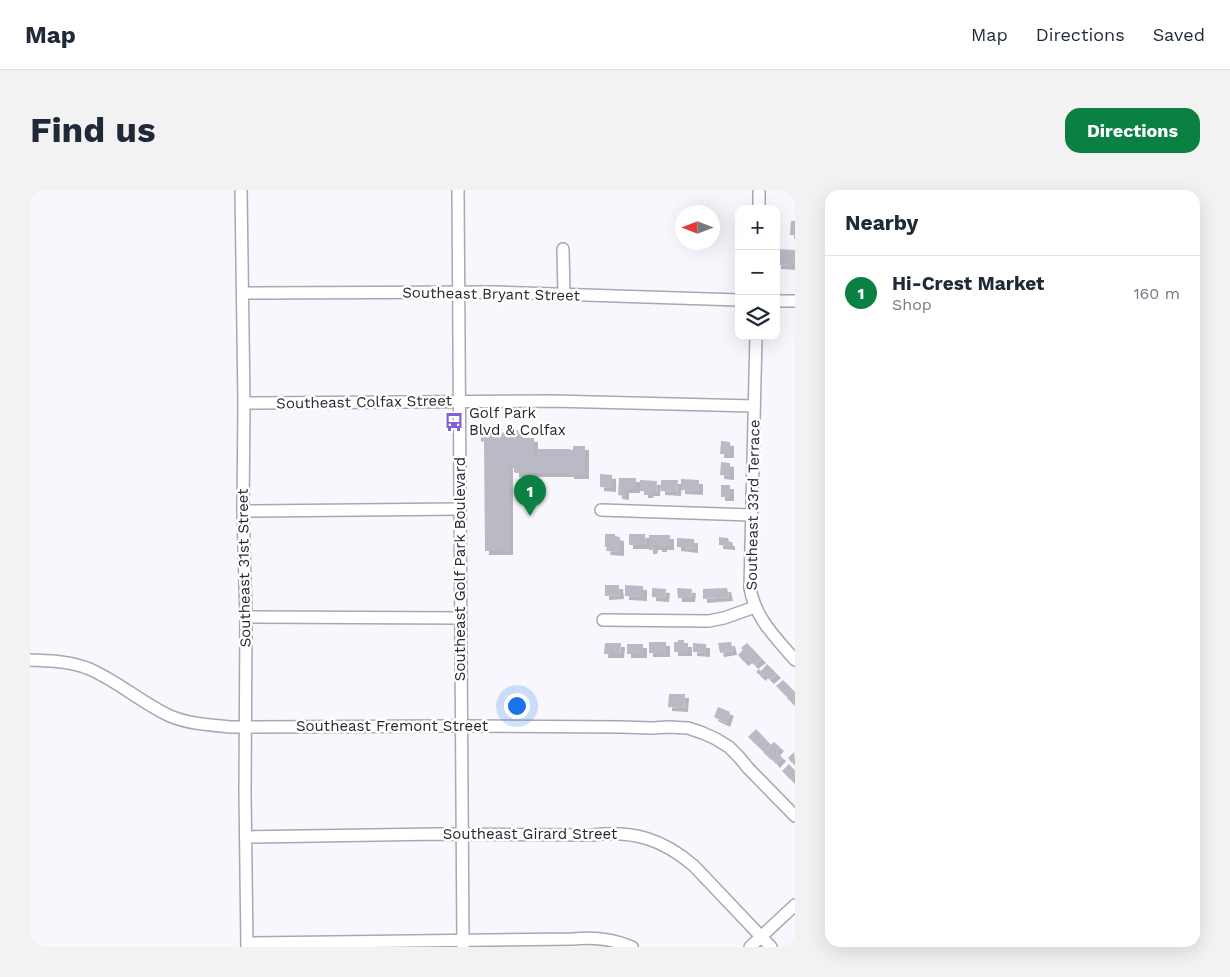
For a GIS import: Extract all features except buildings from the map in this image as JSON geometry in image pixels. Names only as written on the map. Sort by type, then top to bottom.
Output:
[{"type":"street","name":"Southeast 31st Street","points":[[241,190],[244,403],[243,511],[246,617],[247,945]]},
{"type":"street","name":"Southeast Golf Park Boulevard","points":[[458,190],[463,944]]},
{"type":"street","points":[[759,190],[759,205]]},
{"type":"street","points":[[563,249],[564,294]]},
{"type":"street","name":"Southeast Bryant Street","points":[[243,293],[564,294],[735,300]]},
{"type":"street","points":[[780,301],[795,301]]},
{"type":"street","name":"Southeast 33rd Terrace","points":[[756,340],[750,588],[754,606],[766,627],[795,660]]},
{"type":"street","name":"Southeast Colfax Street","points":[[244,403],[551,401],[754,406]]},
{"type":"street","points":[[243,511],[460,509]]},
{"type":"street","points":[[601,510],[751,515]]},
{"type":"street","points":[[603,620],[709,621],[724,618],[754,606]]},
{"type":"street","points":[[246,617],[461,618]]},
{"type":"street","name":"Southeast Fremont Street","points":[[30,660],[59,661],[87,668],[111,680],[172,717],[189,722],[230,727],[681,727],[696,730],[729,747],[795,816]]},
{"type":"street","name":"Southeast Girard Street","points":[[246,837],[463,834],[592,835],[617,833],[634,835],[656,841],[681,855],[694,866],[771,947]]},
{"type":"street","points":[[750,947],[795,905]]},
{"type":"street","points":[[247,945],[463,944],[597,938],[616,941],[632,947]]},
{"type":"place","name":"Golf Park Blvd & Colfax","points":[[454,422]]},
{"type":"place","name":"Hi-Crest Market","points":[[530,516]]}]
